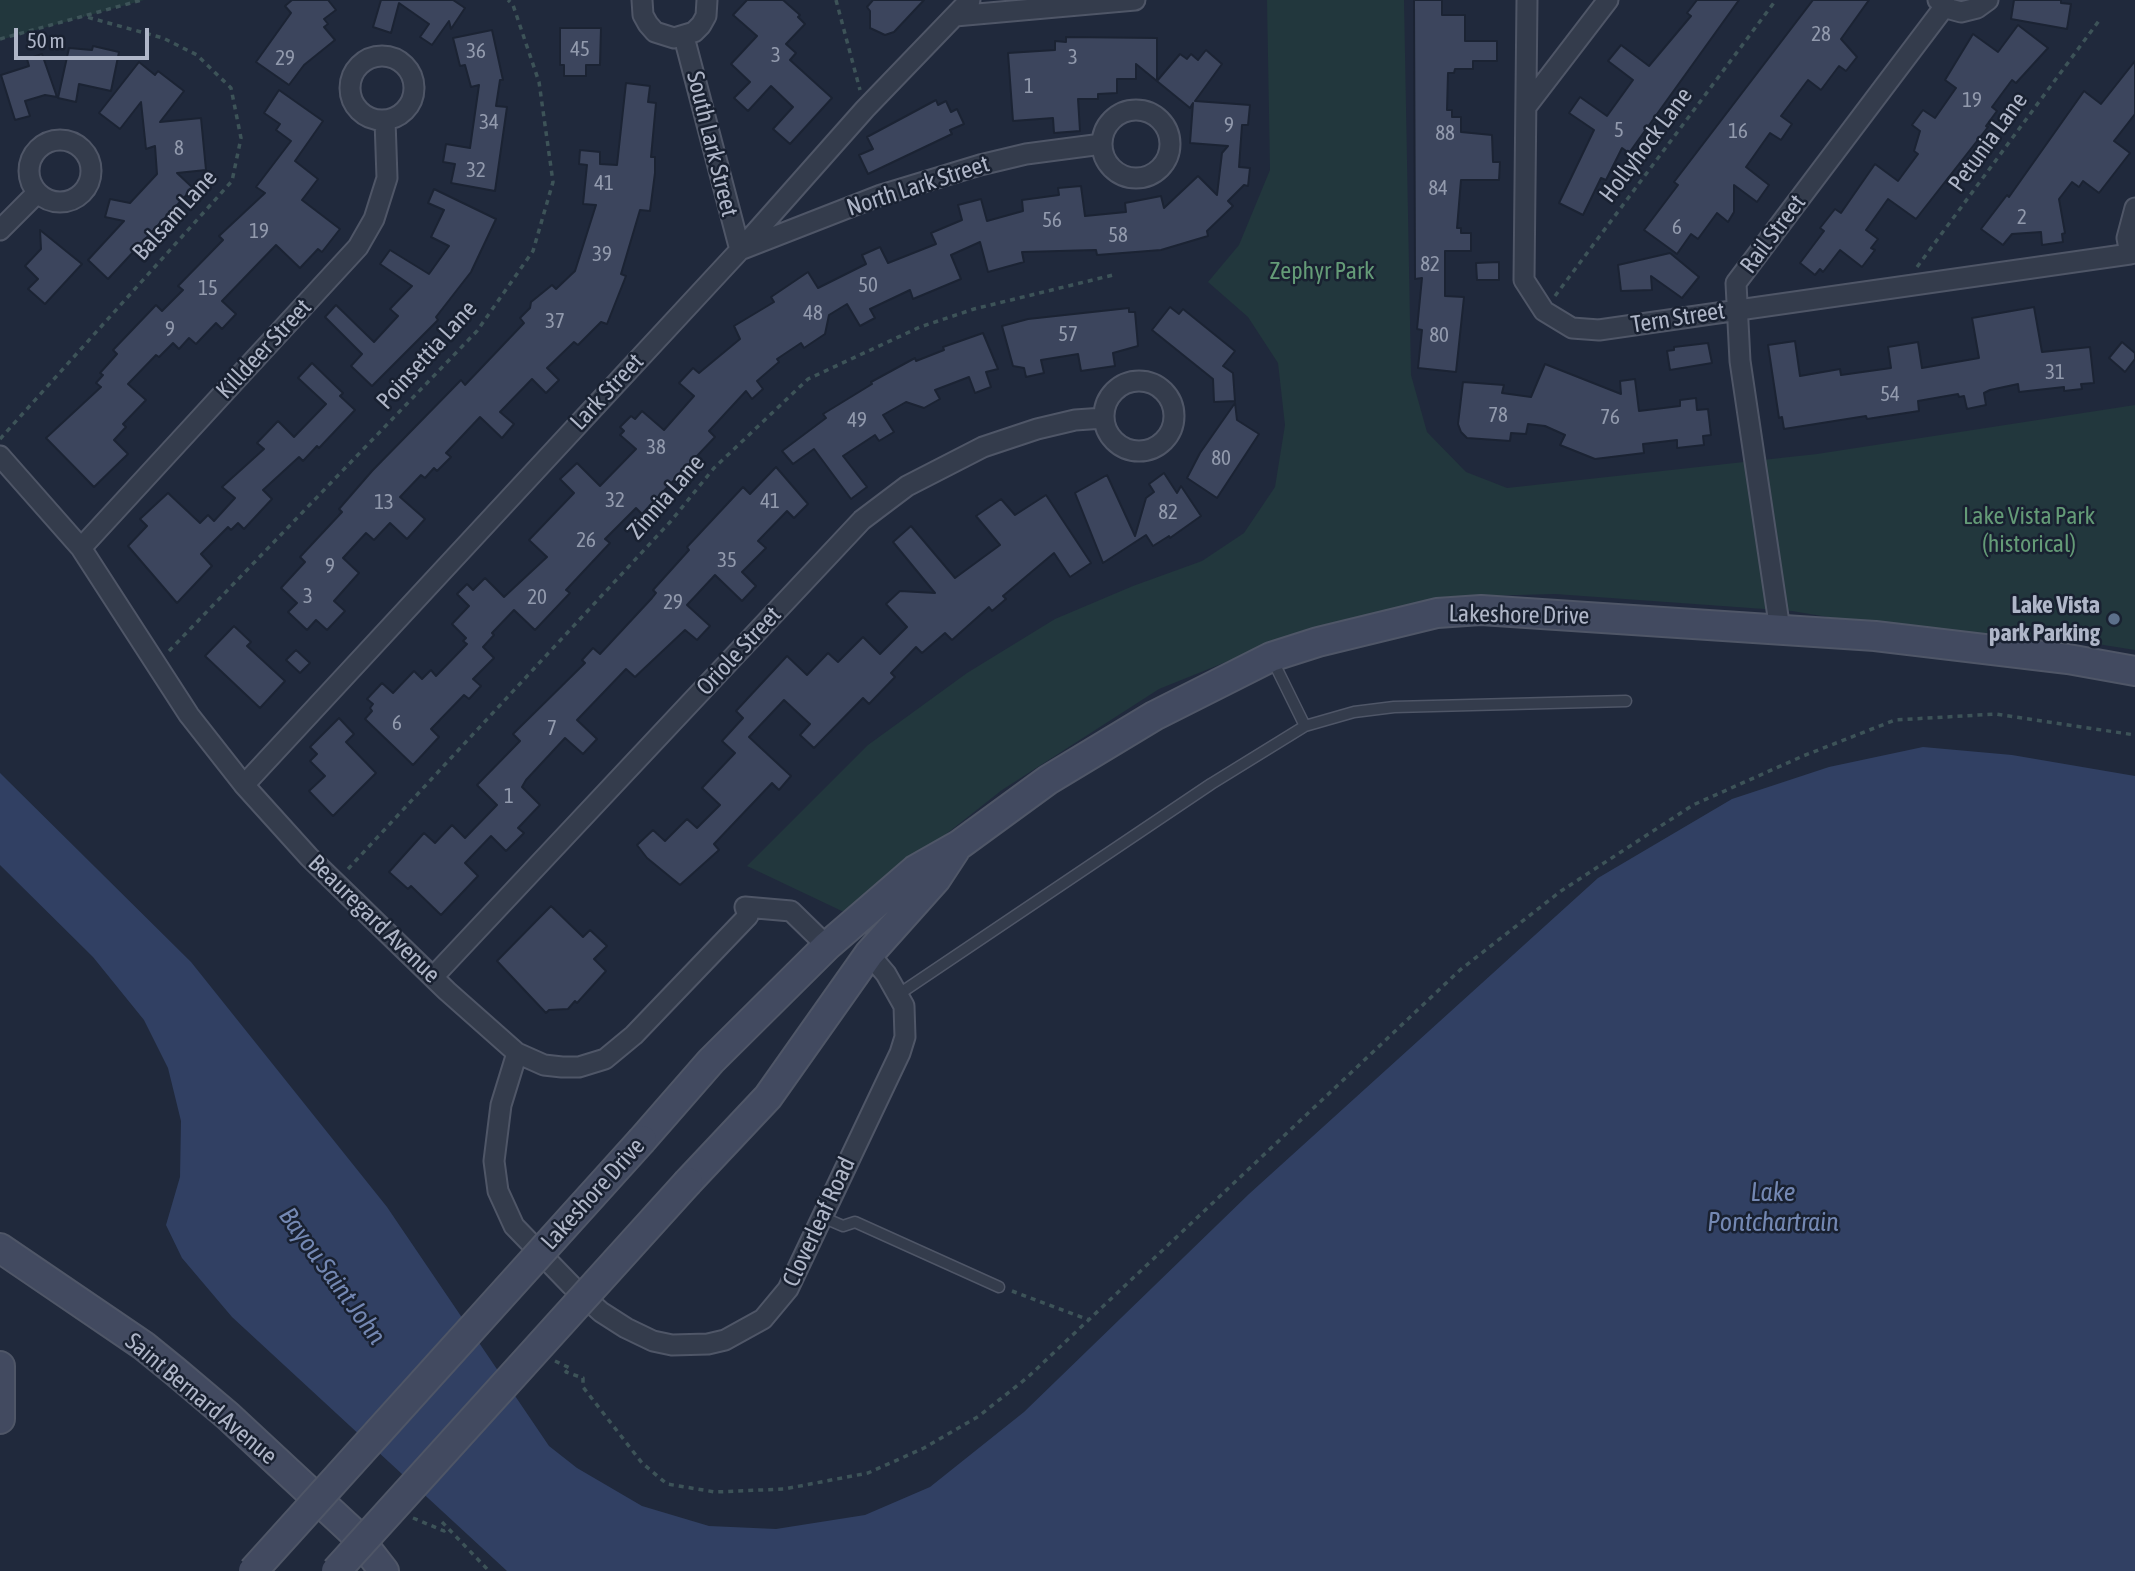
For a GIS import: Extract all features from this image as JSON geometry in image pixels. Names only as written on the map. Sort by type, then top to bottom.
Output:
[{"type":"street","name":"South Lark Street","points":[[642,0],[643,15],[655,32],[674,38],[684,37],[701,25],[706,16],[707,0]]},
{"type":"street","points":[[963,5],[1135,0]]},
{"type":"street","name":"Tern Street","points":[[1527,0],[1524,279],[1544,311],[1572,328],[1599,331],[1735,308],[2133,254],[2127,238],[2135,208]]},
{"type":"street","points":[[1526,107],[1608,0]]},
{"type":"street","name":"Rail Street","points":[[1780,630],[1735,308],[1736,283],[1942,3],[1967,11],[1988,0]]},
{"type":"street","name":"Lark Street","points":[[244,785],[963,5]]},
{"type":"street","name":"South Lark Street","points":[[684,37],[740,250]]},
{"type":"street","name":"Killdeer Street","points":[[81,548],[358,247],[374,219],[387,178],[384,120]]},
{"type":"street","name":"North Lark Street","points":[[740,250],[881,195],[980,165],[1026,154],[1102,144]]},
{"type":"street","points":[[0,230],[37,193]]},
{"type":"street","name":"Oriole Street","points":[[433,977],[862,520],[907,486],[983,447],[1037,429],[1075,420],[1104,418]]},
{"type":"street","name":"Beauregard Avenue","points":[[0,456],[81,548],[189,715],[244,785],[336,882],[433,977],[517,1053],[544,1065],[562,1067],[579,1067],[605,1059],[634,1035],[748,916],[745,907],[791,911],[827,946]]},
{"type":"street","name":"Lakeshore Drive","points":[[253,1571],[711,1060],[827,946],[915,870],[959,845],[1048,780],[1154,716],[1271,657],[1437,613],[1481,610],[1875,636],[2068,659],[2135,671]]},
{"type":"street","name":"Lakeshore Drive","points":[[337,1571],[768,1097],[869,954],[936,879],[959,845]]},
{"type":"street","name":"Cloverleaf Road","points":[[517,1053],[501,1105],[494,1161],[505,1211],[527,1241],[601,1312],[653,1341],[687,1346],[708,1344],[744,1332],[772,1310],[784,1296],[900,1054],[906,1021],[899,994],[869,954]]},
{"type":"street","name":"Saint Bernard Avenue","points":[[0,1248],[144,1346],[218,1407],[356,1535],[384,1571]]},
{"type":"street","points":[[0,1366],[0,1419]]},
{"type":"lane","points":[[1271,657],[1305,726]]},
{"type":"lane","points":[[899,994],[1211,784],[1305,726],[1354,712],[1394,707],[1626,701]]},
{"type":"lane","points":[[822,1217],[843,1226],[855,1222],[999,1286]]},
{"type":"path","points":[[0,39],[142,0]]},
{"type":"path","name":"Poinsettia Lane","points":[[157,664],[477,331],[533,251],[552,182],[539,82],[513,5],[508,0]]},
{"type":"path","points":[[836,0],[865,109]]},
{"type":"path","name":"Hollyhock Lane","points":[[1544,311],[1776,0]]},
{"type":"path","name":"Balsam Lane","points":[[0,439],[232,181],[241,138],[231,88],[197,55],[163,38],[83,16]]},
{"type":"path","name":"Petunia Lane","points":[[1903,286],[2101,18]]},
{"type":"path","name":"Zinnia Lane","points":[[336,882],[671,521],[714,468],[808,379],[919,327],[974,309],[1113,275]]},
{"type":"path","points":[[550,1359],[570,1368],[566,1372],[583,1378],[583,1387],[642,1463],[667,1484],[715,1492],[784,1489],[868,1473],[925,1448],[979,1416],[1028,1377],[1460,970],[1561,891],[1693,805],[1803,756],[1895,720],[1996,714],[2135,735]]},
{"type":"path","points":[[999,1286],[1088,1320]]},
{"type":"path","points":[[408,1515],[444,1531],[449,1528]]},
{"type":"path","points":[[442,1522],[489,1571]]},
{"type":"green space","points":[[0,0],[144,0],[0,40]]},
{"type":"green space","name":"Lake Vista Park (historical)","points":[[1267,0],[1404,0],[1411,375],[1427,432],[1466,472],[1507,488],[1817,454],[2135,405],[2135,650],[2072,640],[1875,625],[1792,611],[1555,594],[1445,597],[1268,645],[1159,689],[1002,790],[846,913],[747,866],[868,745],[967,673],[1055,619],[1202,561],[1244,533],[1275,487],[1285,425],[1278,363],[1248,317],[1208,282],[1239,245],[1270,170]]},
{"type":"water","name":"Lake Pontchartrain","points":[[1923,747],[2012,755],[2135,776],[2135,1571],[507,1571],[232,1317],[182,1258],[166,1225],[180,1177],[181,1121],[168,1068],[144,1020],[93,957],[0,865],[0,773],[191,962],[387,1207],[549,1446],[577,1468],[642,1506],[709,1526],[776,1529],[865,1515],[930,1487],[1024,1412],[1249,1194],[1598,878],[1732,799],[1829,767]]},
{"type":"building","points":[[292,0],[328,0],[336,10],[324,19],[328,24],[324,27],[335,40],[304,65],[289,85],[256,62],[291,13],[285,6]]},
{"type":"building","points":[[381,0],[453,0],[465,8],[451,29],[449,21],[432,45],[420,37],[429,24],[399,3],[391,33],[373,27]]},
{"type":"building","points":[[747,0],[783,0],[800,15],[798,17],[805,24],[786,44],[796,53],[790,60],[832,98],[790,144],[773,129],[793,107],[771,86],[748,111],[734,98],[750,82],[731,64],[757,36],[733,15]]},
{"type":"building","points":[[873,0],[924,0],[894,32],[885,35],[870,28],[870,11],[867,7]]},
{"type":"building","points":[[1414,0],[1442,0],[1442,15],[1465,15],[1465,41],[1497,41],[1497,61],[1473,61],[1473,69],[1455,69],[1454,73],[1448,73],[1447,110],[1452,110],[1452,117],[1461,117],[1461,132],[1492,135],[1493,162],[1500,162],[1499,180],[1461,180],[1457,228],[1461,228],[1461,233],[1471,233],[1471,251],[1445,251],[1445,296],[1464,297],[1456,372],[1418,368],[1422,330],[1417,329],[1422,278],[1415,279]]},
{"type":"building","points":[[1697,0],[1739,0],[1629,153],[1622,148],[1606,180],[1601,178],[1583,215],[1559,203],[1594,130],[1569,113],[1580,97],[1607,116],[1633,80],[1608,61],[1621,45],[1649,66],[1691,16],[1687,13]]},
{"type":"building","points":[[1813,0],[1869,0],[1841,39],[1857,57],[1846,71],[1839,66],[1821,90],[1808,80],[1781,116],[1792,124],[1781,140],[1770,133],[1746,167],[1769,185],[1757,202],[1734,185],[1734,212],[1728,222],[1717,213],[1698,239],[1691,234],[1677,254],[1644,230],[1678,185],[1674,182]]},
{"type":"building","points":[[2014,0],[2061,0],[2061,3],[2071,4],[2067,29],[2011,19]]},
{"type":"building","points":[[2018,25],[2048,48],[2016,83],[2012,80],[1992,107],[1997,111],[1986,126],[1988,127],[1916,219],[1888,199],[1866,230],[1878,239],[1871,248],[1875,250],[1862,267],[1840,250],[1823,272],[1820,269],[1815,275],[1800,263],[1824,231],[1820,228],[1835,209],[1841,213],[1875,164],[1898,181],[1918,154],[1914,151],[1920,131],[1912,125],[1923,110],[1935,118],[1956,88],[1945,80],[1973,34],[1998,52]]},
{"type":"building","points":[[560,28],[601,28],[600,65],[586,65],[586,76],[564,76],[564,65],[560,65]]},
{"type":"building","points":[[492,30],[503,80],[500,80],[496,106],[507,107],[495,191],[451,183],[455,164],[443,162],[446,144],[470,148],[479,85],[471,87],[465,65],[460,66],[453,38]]},
{"type":"building","points":[[1066,37],[1157,38],[1157,81],[1180,54],[1187,59],[1191,54],[1198,60],[1206,50],[1222,64],[1195,101],[1250,105],[1248,125],[1242,125],[1239,167],[1250,168],[1248,186],[1244,185],[1228,201],[1233,206],[1207,231],[1208,236],[1161,250],[1097,255],[1096,250],[1022,252],[1024,262],[988,272],[980,242],[951,255],[961,279],[913,299],[910,290],[870,309],[875,318],[860,326],[847,304],[829,315],[825,334],[804,348],[801,343],[777,359],[779,362],[757,381],[763,389],[752,399],[746,391],[709,431],[715,437],[642,514],[636,508],[605,539],[610,543],[566,590],[570,593],[535,630],[514,610],[492,633],[494,635],[483,647],[494,658],[473,679],[481,686],[469,699],[464,695],[431,729],[439,737],[413,765],[365,719],[372,711],[370,708],[373,704],[367,699],[382,683],[393,693],[414,671],[422,679],[431,670],[436,676],[467,644],[463,641],[466,638],[452,624],[469,606],[457,594],[467,584],[473,590],[485,578],[504,597],[547,557],[529,540],[574,493],[560,479],[577,463],[600,486],[636,449],[620,435],[624,431],[620,427],[631,416],[635,419],[642,411],[664,430],[694,396],[679,383],[693,368],[699,373],[740,339],[734,326],[774,302],[771,297],[808,272],[818,288],[866,264],[862,255],[880,247],[888,263],[936,244],[931,233],[962,220],[958,205],[981,199],[987,221],[1023,211],[1022,200],[1059,195],[1058,188],[1081,186],[1085,216],[1126,212],[1125,203],[1161,196],[1164,208],[1198,176],[1217,195],[1222,153],[1228,146],[1190,143],[1193,103],[1190,108],[1136,64],[1136,79],[1117,79],[1117,93],[1098,94],[1098,99],[1078,99],[1080,131],[1054,133],[1053,118],[1013,121],[1008,53],[1055,50],[1055,41],[1066,42]]},
{"type":"building","points":[[93,46],[119,52],[111,91],[79,84],[76,102],[58,98],[69,48],[92,50]]},
{"type":"building","points":[[42,54],[57,97],[45,95],[25,101],[30,116],[15,120],[1,75],[29,66],[27,59]]},
{"type":"building","points":[[2135,61],[2135,114],[2114,141],[2130,153],[2099,193],[2083,181],[2079,187],[2072,182],[2059,199],[2065,233],[2062,234],[2063,242],[2042,245],[2041,232],[2012,234],[2003,245],[1981,229],[2007,195],[2009,197],[2084,91],[2101,104]]},
{"type":"building","points":[[139,62],[155,75],[158,71],[184,91],[160,122],[201,118],[206,170],[177,173],[193,188],[108,279],[88,260],[124,221],[105,217],[110,199],[130,203],[157,174],[155,146],[146,149],[141,102],[120,129],[99,113]]},
{"type":"building","points":[[626,83],[650,86],[648,102],[656,103],[651,157],[655,157],[655,173],[650,211],[640,210],[621,274],[626,276],[607,324],[601,322],[578,345],[574,342],[547,368],[559,380],[546,393],[532,379],[500,412],[514,424],[502,438],[480,417],[446,453],[451,457],[437,471],[434,468],[425,478],[421,475],[400,497],[425,519],[407,539],[390,523],[374,540],[366,533],[343,558],[359,573],[334,601],[345,611],[327,630],[316,620],[307,630],[288,612],[297,603],[281,588],[305,562],[300,557],[342,512],[339,509],[372,471],[461,380],[465,385],[524,323],[520,318],[530,308],[531,302],[552,285],[556,289],[575,271],[596,205],[583,204],[587,165],[579,164],[580,150],[600,152],[600,164],[617,165]]},
{"type":"building","points":[[279,90],[323,121],[295,161],[318,179],[302,200],[340,229],[322,252],[318,249],[300,268],[276,245],[222,301],[236,314],[222,329],[216,323],[196,344],[189,338],[179,349],[173,343],[159,357],[156,355],[128,384],[146,400],[123,424],[126,427],[114,440],[128,454],[94,487],[46,438],[101,387],[96,383],[103,375],[100,373],[117,354],[113,350],[156,305],[162,311],[183,290],[178,286],[223,240],[219,236],[265,193],[256,187],[291,141],[276,130],[280,124],[264,113]]},
{"type":"building","points":[[936,100],[938,105],[946,101],[951,112],[957,109],[964,124],[950,130],[952,134],[868,174],[859,155],[873,149],[867,137]]},
{"type":"building","points":[[434,189],[496,219],[471,272],[436,317],[438,320],[372,386],[351,366],[362,354],[325,317],[336,305],[374,342],[398,316],[390,309],[412,286],[380,264],[390,250],[429,274],[449,246],[431,237],[444,210],[428,203]]},
{"type":"building","points":[[40,230],[82,264],[45,304],[28,289],[38,279],[25,266],[41,249]]},
{"type":"building","points":[[1670,253],[1699,277],[1682,298],[1651,276],[1652,290],[1621,291],[1618,265]]},
{"type":"building","points":[[1499,262],[1499,280],[1477,280],[1476,263]]},
{"type":"building","points":[[1170,307],[1179,314],[1183,309],[1235,351],[1223,366],[1233,373],[1235,401],[1214,402],[1213,379],[1152,330]]},
{"type":"building","points":[[2034,307],[2042,352],[2090,347],[2094,383],[2081,384],[2082,389],[2064,391],[2064,387],[2019,392],[2018,384],[1990,390],[1984,393],[1986,405],[1967,409],[1964,396],[1959,397],[1958,394],[1918,401],[1919,411],[1784,429],[1782,417],[1779,418],[1768,345],[1795,341],[1800,376],[1840,369],[1841,375],[1891,368],[1888,347],[1918,342],[1922,368],[1979,358],[1972,318]]},
{"type":"building","points":[[1129,308],[1129,312],[1135,312],[1138,346],[1113,353],[1115,366],[1081,371],[1078,354],[1041,360],[1044,373],[1026,377],[1024,368],[1013,366],[1002,326],[1028,319]]},
{"type":"building","points":[[983,333],[998,369],[986,372],[991,387],[975,393],[969,377],[935,390],[940,399],[924,408],[906,402],[883,415],[894,432],[879,441],[875,435],[843,456],[867,487],[851,499],[814,449],[793,464],[782,451],[826,418],[823,414],[872,384],[871,382],[915,358],[916,361],[944,350],[943,347]]},
{"type":"building","points":[[2122,342],[2135,353],[2135,359],[2125,372],[2109,358]]},
{"type":"building","points":[[1708,343],[1712,363],[1670,370],[1667,351],[1674,350],[1674,347]]},
{"type":"building","points":[[312,363],[343,393],[340,396],[355,410],[319,448],[317,446],[303,461],[299,457],[263,490],[272,499],[244,529],[238,523],[231,530],[228,527],[201,554],[212,566],[177,603],[128,546],[147,526],[140,519],[168,493],[200,523],[208,515],[214,521],[235,498],[222,487],[264,449],[257,443],[278,421],[294,437],[326,404],[298,378]]},
{"type":"building","points":[[1545,364],[1621,394],[1620,381],[1635,379],[1639,411],[1680,406],[1680,400],[1696,398],[1697,410],[1708,409],[1711,435],[1703,436],[1704,445],[1677,448],[1677,440],[1643,444],[1644,453],[1595,459],[1560,445],[1565,435],[1545,426],[1528,424],[1526,434],[1511,433],[1510,441],[1467,438],[1461,432],[1458,424],[1463,382],[1504,385],[1502,393],[1531,397]]},
{"type":"building","points":[[1235,403],[1237,420],[1259,434],[1217,498],[1187,478],[1200,453]]},
{"type":"building","points":[[776,467],[808,504],[794,518],[787,511],[758,541],[766,548],[742,572],[756,586],[742,601],[715,575],[687,605],[710,626],[697,640],[685,630],[635,677],[626,669],[577,720],[597,739],[583,754],[565,738],[526,780],[522,787],[540,805],[518,828],[524,833],[506,851],[491,836],[465,863],[478,876],[441,915],[411,886],[408,889],[389,872],[424,833],[435,843],[452,825],[465,838],[497,805],[477,785],[520,741],[513,734],[585,663],[582,660],[593,648],[600,654],[652,598],[656,593],[653,590],[689,550],[687,547],[743,487],[750,494]]},
{"type":"building","points":[[1164,473],[1177,493],[1181,486],[1201,516],[1170,538],[1169,536],[1153,546],[1146,535],[1103,563],[1075,493],[1107,475],[1135,536],[1146,498],[1154,492],[1149,484]]},
{"type":"building","points":[[1046,495],[1091,563],[1070,577],[1054,553],[1003,596],[1006,599],[992,611],[989,607],[952,640],[945,633],[922,653],[916,647],[891,673],[895,677],[869,704],[863,698],[814,748],[800,735],[810,724],[784,700],[749,737],[791,776],[779,790],[772,783],[714,844],[719,850],[680,885],[647,858],[637,845],[653,830],[665,841],[687,819],[697,828],[720,805],[702,788],[735,753],[722,741],[743,718],[736,711],[787,656],[807,675],[828,653],[838,662],[863,637],[880,654],[907,627],[886,604],[900,591],[935,593],[893,542],[911,526],[955,578],[1000,545],[976,516],[1001,499],[1015,515]]},
{"type":"building","points":[[234,626],[251,642],[247,646],[285,681],[260,708],[205,656]]},
{"type":"building","points":[[296,650],[310,663],[300,673],[286,660]]},
{"type":"building","points":[[339,718],[354,734],[346,742],[376,773],[333,816],[309,791],[325,776],[310,761],[317,754],[310,747]]},
{"type":"building","points":[[551,906],[583,937],[590,930],[607,946],[594,959],[606,971],[577,1003],[575,1001],[568,1009],[549,1010],[546,1013],[497,961]]},
{"type":"place","name":"Lake Vista park Parking","points":[[2114,619]]},
{"type":"park label","name":"Zephyr Park","points":[[1322,271]]},
{"type":"water label","name":"Bayou Saint John","points":[[332,1276]]}]
